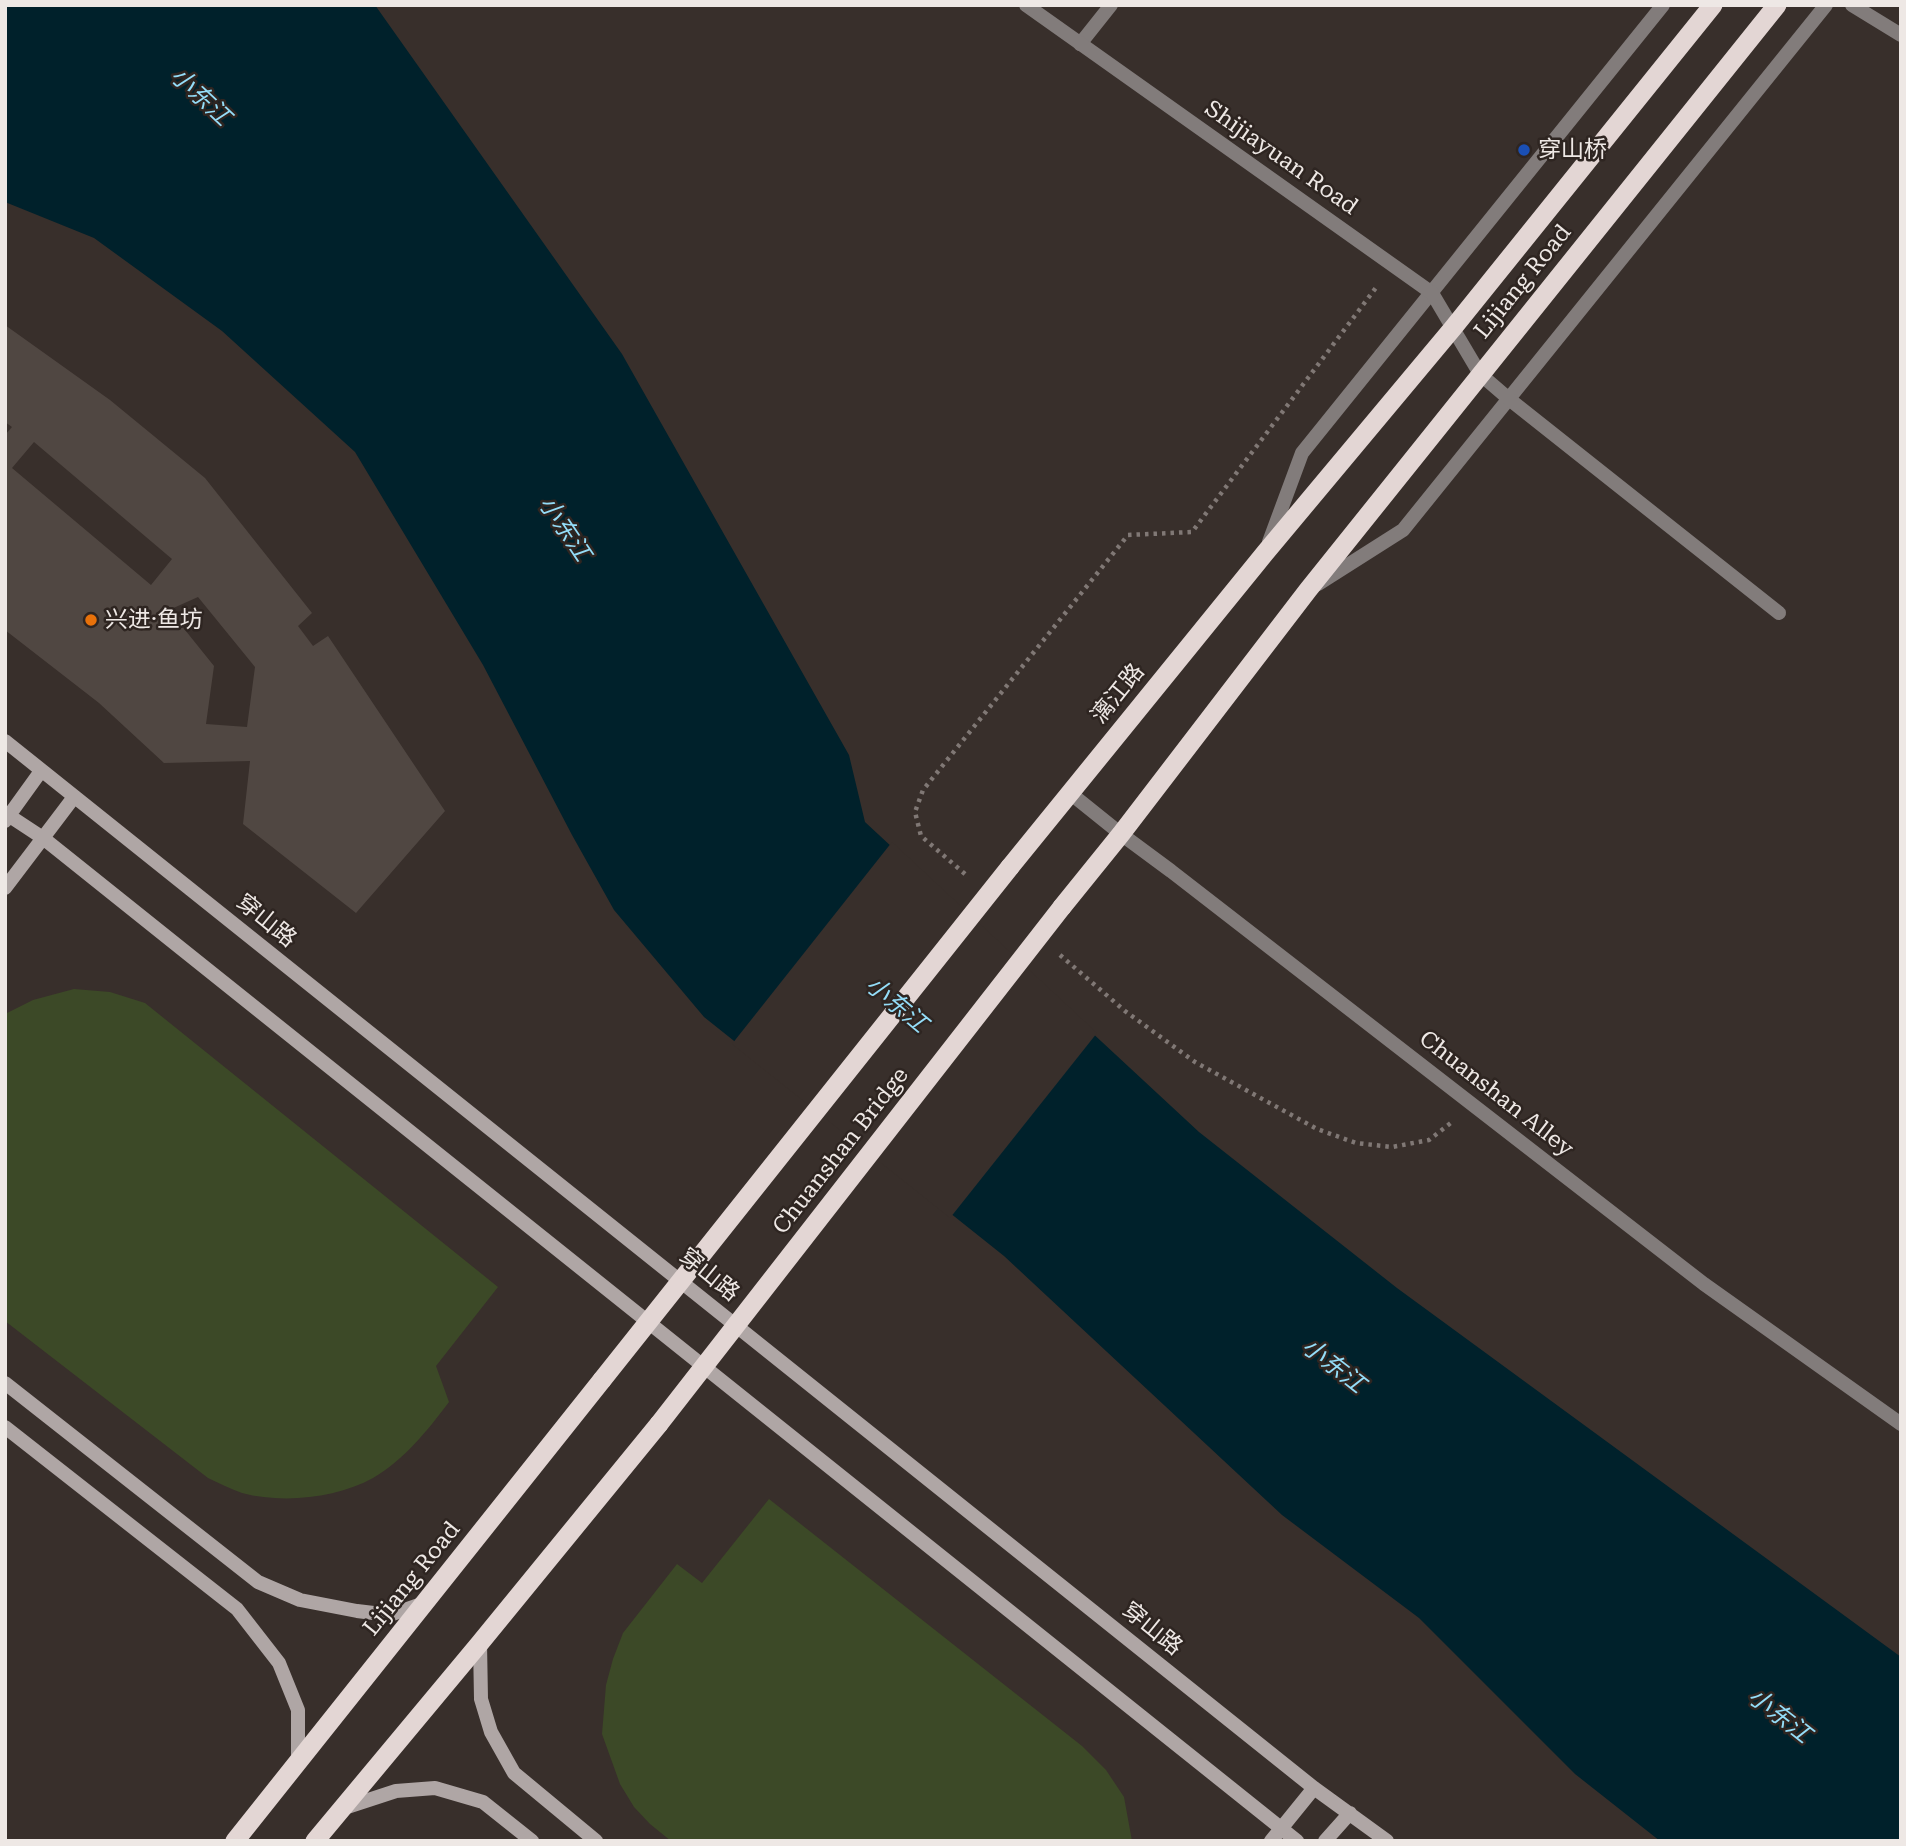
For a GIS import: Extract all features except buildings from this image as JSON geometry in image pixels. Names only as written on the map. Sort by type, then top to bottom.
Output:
[{"type":"highway","name":"Lijiang Road","points":[[1265,553],[1453,328],[1713,5]]},
{"type":"highway","name":"Lijiang Road","points":[[1308,590],[1777,5]]},
{"type":"highway","name":"漓江路","points":[[1010,867],[1265,553]]},
{"type":"highway","points":[[1121,834],[1308,590]]},
{"type":"highway","name":"Chuanshan Bridge","points":[[480,1643],[659,1424],[1121,834]]},
{"type":"highway","name":"Chuanshan Bridge","points":[[602,1380],[1010,867]]},
{"type":"highway","name":"Lijiang Road","points":[[235,1841],[602,1380]]},
{"type":"highway","points":[[315,1841],[480,1643]]},
{"type":"main road","name":"穿山路","points":[[5,741],[1314,1788],[1387,1841]]},
{"type":"main road","points":[[41,771],[6,816],[43,838],[1297,1841]]},
{"type":"main road","points":[[5,888],[74,797]]},
{"type":"main road","points":[[5,1383],[258,1582],[300,1600],[390,1615],[425,1602]]},
{"type":"main road","points":[[5,1427],[237,1609],[279,1663],[298,1710],[298,1760]]},
{"type":"main road","points":[[480,1643],[481,1699],[491,1732],[514,1773],[596,1841]]},
{"type":"main road","points":[[343,1808],[396,1791],[435,1788],[483,1802],[532,1841]]},
{"type":"main road","points":[[1271,1841],[1314,1788]]},
{"type":"main road","points":[[1325,1841],[1350,1813]]},
{"type":"street","name":"Shijiayuan Road","points":[[1026,5],[1432,293],[1480,374],[1779,613]]},
{"type":"street","points":[[1080,44],[1111,5]]},
{"type":"street","points":[[1265,553],[1302,453],[1663,5]]},
{"type":"street","points":[[1308,590],[1403,530],[1826,5]]},
{"type":"street","points":[[1852,5],[1901,35]]},
{"type":"street","name":"Chuanshan Alley","points":[[1070,793],[1704,1284],[1901,1424]]},
{"type":"green space","points":[[74,989],[110,992],[145,1003],[498,1287],[436,1366],[449,1402],[405,1453],[373,1478],[343,1490],[309,1497],[275,1498],[234,1490],[208,1478],[5,1321],[5,1014],[33,1000]]},
{"type":"green space","points":[[769,1499],[1082,1746],[1106,1770],[1124,1797],[1132,1841],[671,1841],[650,1824],[634,1807],[620,1784],[602,1734],[606,1685],[613,1659],[623,1633],[677,1564],[702,1583]]},
{"type":"water","name":"小东江","points":[[5,5],[375,5],[622,354],[849,755],[865,822],[1199,1132],[1397,1288],[1901,1657],[1901,1841],[1660,1841],[1575,1774],[1419,1618],[1282,1515],[1004,1256],[704,1017],[614,910],[483,665],[355,452],[222,331],[94,238],[5,202]]},
{"type":"pier","points":[[892,842],[1097,1033],[950,1218],[732,1044]]},
{"type":"place","name":"穿山桥","points":[[1524,150]]},
{"type":"place","name":"兴进·鱼坊","points":[[91,620]]}]
